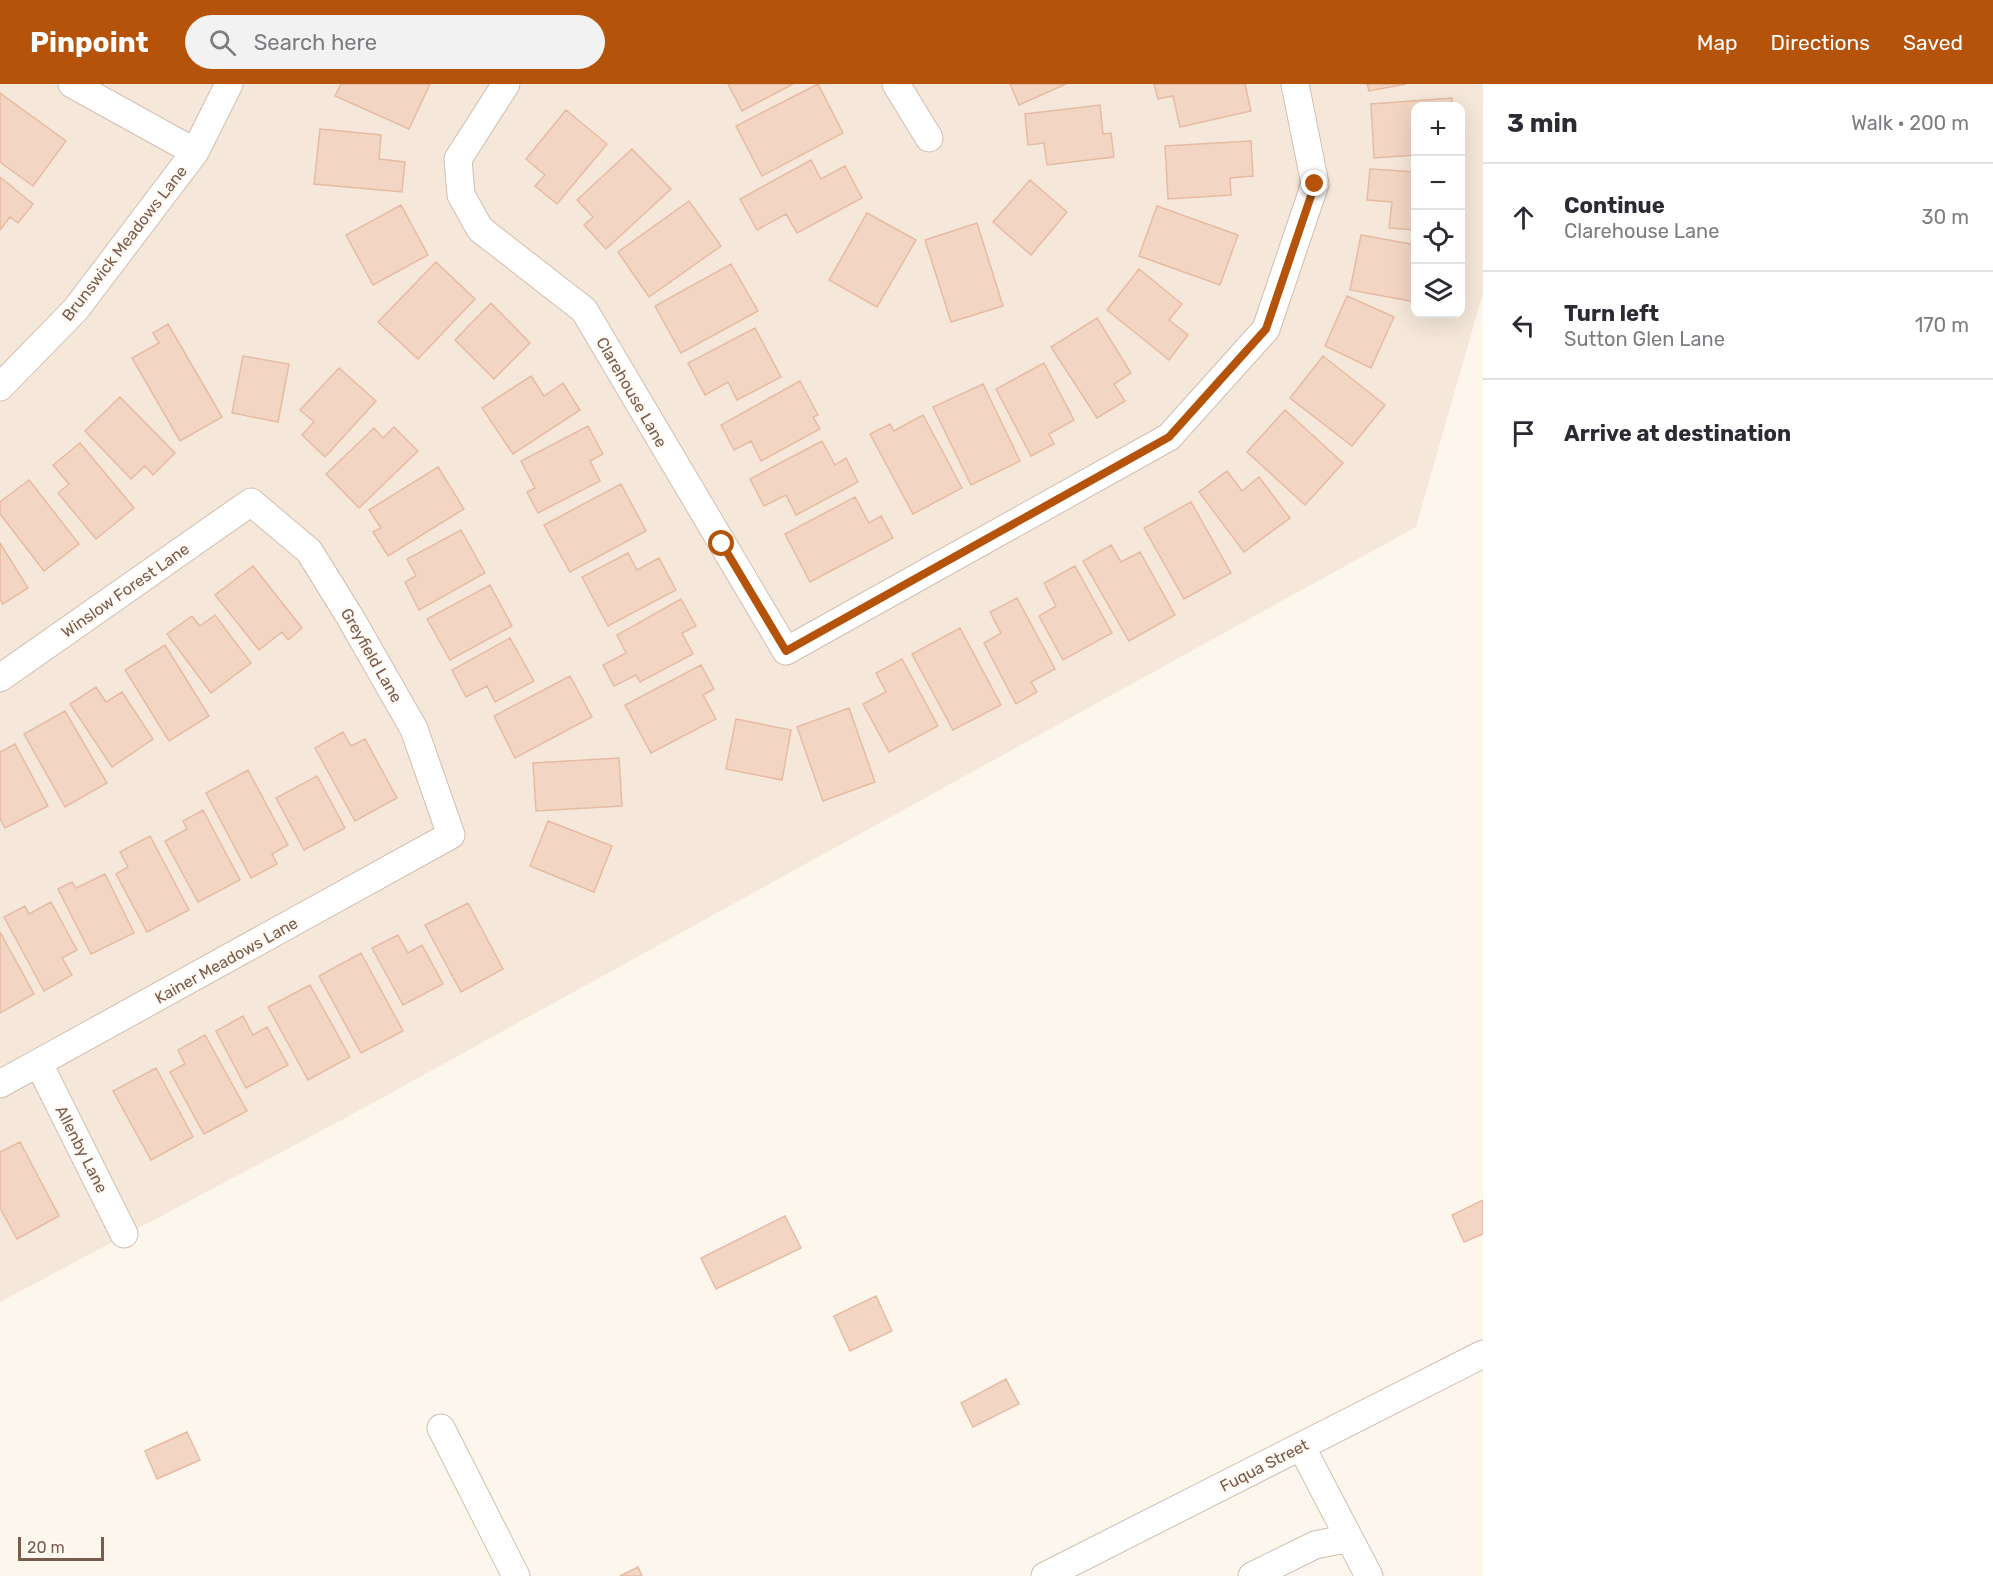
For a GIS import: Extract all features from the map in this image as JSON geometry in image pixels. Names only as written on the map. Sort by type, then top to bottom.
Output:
[{"type":"street","points":[[72,84],[195,152]]},
{"type":"street","name":"Brunswick Meadows Lane","points":[[0,387],[76,309],[195,152],[229,84]]},
{"type":"street","name":"Clarehouse Lane","points":[[506,84],[459,159],[461,195],[480,229],[584,310],[786,651],[1169,437],[1266,329],[1315,184],[1295,84]]},
{"type":"street","points":[[896,84],[929,138]]},
{"type":"street","name":"Winslow Forest Lane","points":[[0,678],[251,502]]},
{"type":"street","name":"Greyfield Lane","points":[[251,502],[309,551],[350,617],[414,729],[451,835]]},
{"type":"street","name":"Kainer Meadows Lane","points":[[0,1084],[451,835]]},
{"type":"street","name":"Allenby Lane","points":[[39,1064],[124,1234]]},
{"type":"street","name":"Fuqua Street","points":[[1045,1576],[1483,1354]]},
{"type":"street","points":[[441,1428],[516,1576]]},
{"type":"street","points":[[1301,1446],[1369,1576]]},
{"type":"street","points":[[1252,1576],[1315,1545],[1349,1538]]},
{"type":"shaded area","points":[[0,84],[1483,84],[1483,293],[1416,527],[349,1116],[0,1302]]},
{"type":"building","points":[[341,84],[430,84],[409,129],[335,96]]},
{"type":"building","points":[[728,84],[793,84],[742,111]]},
{"type":"building","points":[[818,84],[843,133],[762,176],[736,126]]},
{"type":"building","points":[[1010,84],[1066,84],[1019,105]]},
{"type":"building","points":[[1154,84],[1245,84],[1251,111],[1180,127],[1173,96],[1158,99]]},
{"type":"building","points":[[1367,84],[1406,84],[1369,91]]},
{"type":"building","points":[[0,93],[66,141],[33,186],[0,162]]},
{"type":"building","points":[[1452,98],[1452,102],[1411,102],[1411,155],[1374,158],[1371,104]]},
{"type":"building","points":[[1100,105],[1103,134],[1111,133],[1114,157],[1047,165],[1044,143],[1028,145],[1025,114]]},
{"type":"building","points":[[566,110],[607,144],[557,204],[535,186],[545,175],[526,159]]},
{"type":"building","points":[[320,129],[381,135],[379,159],[405,162],[402,192],[314,184]]},
{"type":"building","points":[[1251,141],[1253,176],[1230,178],[1231,195],[1168,199],[1165,146]]},
{"type":"building","points":[[632,149],[671,189],[606,249],[584,225],[593,217],[577,200]]},
{"type":"building","points":[[811,160],[821,179],[845,166],[862,198],[797,233],[786,214],[757,230],[740,199]]},
{"type":"building","points":[[1370,169],[1411,172],[1411,230],[1389,228],[1392,202],[1367,200]]},
{"type":"building","points":[[0,177],[33,204],[18,223],[10,217],[0,230]]},
{"type":"building","points":[[1030,180],[1067,212],[1031,255],[993,222]]},
{"type":"building","points":[[689,201],[721,246],[649,297],[618,252]]},
{"type":"building","points":[[401,205],[428,255],[373,285],[346,235]]},
{"type":"building","points":[[1157,206],[1238,235],[1220,285],[1139,256]]},
{"type":"building","points":[[867,213],[916,240],[877,307],[829,280]]},
{"type":"building","points":[[977,223],[1003,306],[951,322],[925,240]]},
{"type":"building","points":[[1361,235],[1411,244],[1411,301],[1350,290]]},
{"type":"building","points":[[436,262],[475,299],[418,359],[378,322]]},
{"type":"building","points":[[731,264],[758,311],[681,353],[655,306]]},
{"type":"building","points":[[1139,269],[1182,304],[1169,320],[1188,335],[1169,360],[1107,310]]},
{"type":"building","points":[[1347,296],[1394,317],[1371,368],[1325,346]]},
{"type":"building","points":[[491,303],[530,343],[494,379],[455,340]]},
{"type":"building","points":[[1097,318],[1131,373],[1114,384],[1125,401],[1097,418],[1051,347]]},
{"type":"building","points":[[168,324],[222,417],[180,441],[132,358],[159,343],[153,333]]},
{"type":"building","points":[[755,328],[781,377],[737,400],[728,382],[705,395],[688,363]]},
{"type":"building","points":[[243,356],[289,364],[278,422],[232,413]]},
{"type":"building","points":[[1323,356],[1385,405],[1352,446],[1290,398]]},
{"type":"building","points":[[1044,363],[1074,420],[1049,434],[1054,444],[1031,456],[996,389]]},
{"type":"building","points":[[339,368],[376,401],[325,457],[302,435],[314,422],[300,410]]},
{"type":"building","points":[[531,376],[544,396],[563,383],[580,410],[513,454],[482,408]]},
{"type":"building","points":[[800,381],[818,415],[813,417],[820,429],[761,461],[751,441],[734,450],[721,425]]},
{"type":"building","points":[[983,384],[1020,461],[971,485],[933,407]]},
{"type":"building","points":[[120,397],[175,453],[153,475],[145,466],[131,479],[85,431]]},
{"type":"building","points":[[1285,410],[1343,463],[1305,505],[1247,452]]},
{"type":"building","points":[[923,415],[962,488],[913,514],[870,434],[890,424],[894,431]]},
{"type":"building","points":[[588,426],[603,454],[590,461],[600,481],[538,513],[527,492],[535,488],[521,461]]},
{"type":"building","points":[[394,427],[418,451],[359,508],[326,474],[374,428],[383,438]]},
{"type":"building","points":[[822,441],[835,465],[846,458],[858,482],[796,515],[786,495],[764,506],[750,479]]},
{"type":"building","points":[[80,443],[134,508],[96,539],[58,493],[69,484],[53,465]]},
{"type":"building","points":[[438,467],[464,509],[388,556],[373,532],[381,528],[369,510]]},
{"type":"building","points":[[1227,471],[1242,491],[1259,477],[1290,518],[1244,552],[1199,492]]},
{"type":"building","points":[[29,480],[79,544],[44,571],[0,514],[0,502]]},
{"type":"building","points":[[621,484],[646,531],[570,572],[544,525]]},
{"type":"building","points":[[855,497],[869,523],[881,516],[893,538],[810,582],[785,534]]},
{"type":"building","points":[[1191,502],[1231,573],[1184,599],[1144,528]]},
{"type":"building","points":[[461,530],[485,573],[419,610],[405,582],[416,576],[407,559]]},
{"type":"building","points":[[0,543],[28,588],[3,604],[0,599]]},
{"type":"building","points":[[1111,545],[1121,562],[1140,552],[1175,615],[1129,641],[1083,561]]},
{"type":"building","points":[[628,553],[637,570],[659,558],[676,590],[608,626],[582,577]]},
{"type":"building","points":[[253,566],[302,628],[288,640],[282,632],[259,650],[215,595]]},
{"type":"building","points":[[1075,566],[1112,633],[1063,660],[1039,616],[1056,606],[1044,583]]},
{"type":"building","points":[[490,585],[512,626],[450,660],[427,619]]},
{"type":"building","points":[[1017,598],[1055,669],[1031,682],[1037,692],[1016,704],[984,643],[1001,633],[990,612]]},
{"type":"building","points":[[681,599],[696,626],[682,633],[693,654],[640,682],[636,675],[614,686],[603,665],[626,653],[617,635]]},
{"type":"building","points":[[215,615],[251,663],[211,693],[167,634],[192,616],[200,626]]},
{"type":"building","points":[[960,628],[1001,705],[953,730],[912,654]]},
{"type":"building","points":[[510,638],[534,681],[495,702],[487,686],[466,697],[452,670]]},
{"type":"building","points":[[165,645],[209,716],[169,741],[125,670]]},
{"type":"building","points":[[902,659],[938,726],[889,752],[863,704],[886,692],[876,673]]},
{"type":"building","points":[[701,665],[714,689],[703,695],[716,719],[651,753],[625,705]]},
{"type":"building","points":[[570,676],[592,717],[515,758],[494,716]]},
{"type":"building","points":[[96,687],[106,702],[122,692],[153,739],[112,767],[70,704]]},
{"type":"building","points":[[849,708],[875,782],[823,801],[797,727]]},
{"type":"building","points":[[65,711],[107,783],[65,807],[24,734]]},
{"type":"building","points":[[736,719],[791,730],[782,780],[726,769]]},
{"type":"building","points":[[343,732],[351,746],[365,739],[397,798],[355,821],[315,748]]},
{"type":"building","points":[[15,744],[48,806],[5,828],[0,818],[0,752]]},
{"type":"building","points":[[619,758],[622,806],[536,811],[533,763]]},
{"type":"building","points":[[248,770],[288,845],[272,854],[277,864],[251,878],[206,793]]},
{"type":"building","points":[[317,776],[345,828],[304,850],[276,798]]},
{"type":"building","points":[[203,810],[240,880],[198,902],[165,841],[187,829],[183,821]]},
{"type":"building","points":[[548,821],[612,846],[594,892],[530,866]]},
{"type":"building","points":[[150,836],[189,910],[147,932],[116,874],[128,867],[120,852]]},
{"type":"building","points":[[105,874],[134,933],[91,954],[58,889],[72,882],[76,888]]},
{"type":"building","points":[[51,902],[77,950],[62,958],[72,975],[44,991],[4,917],[25,906],[29,914]]},
{"type":"building","points":[[468,903],[503,969],[461,992],[425,925]]},
{"type":"building","points":[[0,932],[34,994],[0,1013]]},
{"type":"building","points":[[398,935],[408,953],[422,945],[443,984],[403,1005],[372,948]]},
{"type":"building","points":[[361,953],[403,1031],[361,1053],[319,976]]},
{"type":"building","points":[[310,985],[350,1057],[308,1080],[268,1007]]},
{"type":"building","points":[[243,1016],[253,1035],[267,1027],[288,1065],[246,1088],[216,1031]]},
{"type":"building","points":[[205,1035],[247,1111],[204,1134],[170,1072],[185,1064],[178,1050]]},
{"type":"building","points":[[156,1068],[193,1137],[151,1160],[113,1091]]},
{"type":"building","points":[[20,1142],[59,1216],[17,1239],[0,1208],[0,1152]]},
{"type":"building","points":[[1483,1200],[1483,1234],[1464,1242],[1452,1215]]},
{"type":"building","points":[[785,1216],[801,1248],[716,1289],[701,1258]]},
{"type":"building","points":[[876,1296],[892,1331],[850,1351],[834,1316]]},
{"type":"building","points":[[1006,1379],[1019,1404],[973,1427],[961,1403]]},
{"type":"building","points":[[187,1432],[200,1460],[157,1479],[145,1451]]},
{"type":"building","points":[[638,1567],[642,1576],[620,1576]]},
{"type":"route","points":[[722,544],[786,651],[1169,437],[1266,329],[1315,184]]}]
